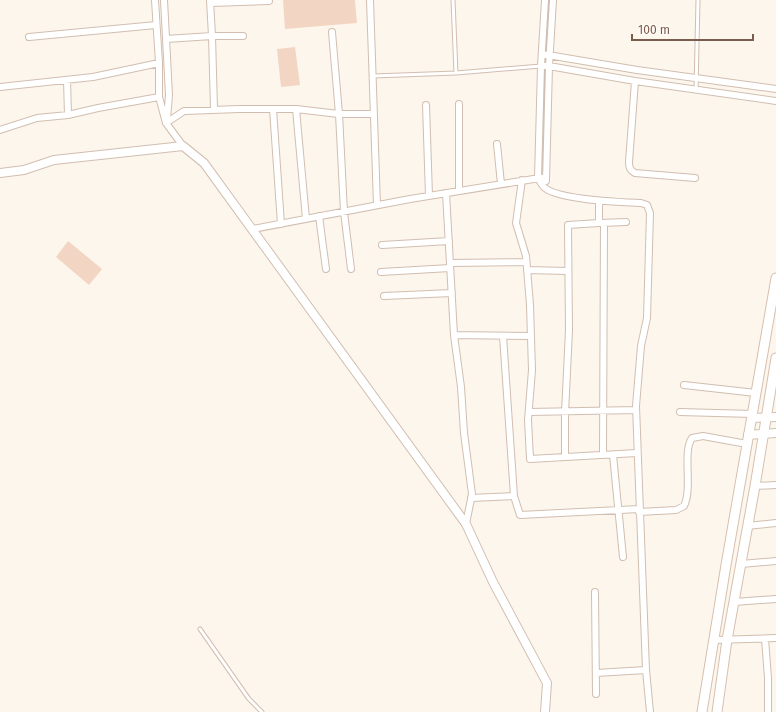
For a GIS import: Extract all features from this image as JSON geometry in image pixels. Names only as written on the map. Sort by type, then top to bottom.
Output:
[{"type":"main road","points":[[702,712],[776,278]]},
{"type":"main road","points":[[717,712],[727,640],[755,486],[776,358]]},
{"type":"street","points":[[155,0],[159,63],[159,97],[166,123],[183,146],[204,163],[466,524],[493,582],[547,683],[545,712]]},
{"type":"street","points":[[164,0],[169,95],[166,123]]},
{"type":"street","points":[[370,0],[377,205]]},
{"type":"street","points":[[545,0],[541,66],[538,178],[544,188],[564,195],[599,201],[641,203],[647,205],[650,213],[647,318],[641,346],[636,410],[646,670],[650,712]]},
{"type":"street","points":[[544,188],[546,177],[549,66],[553,0]]},
{"type":"street","points":[[214,109],[210,1],[269,1]]},
{"type":"street","points":[[29,37],[156,25]]},
{"type":"street","points":[[332,32],[339,114],[344,212],[351,269]]},
{"type":"street","points":[[166,38],[243,36]]},
{"type":"street","points":[[542,54],[550,54],[637,70],[776,89]]},
{"type":"street","points":[[0,87],[93,77],[159,63]]},
{"type":"street","points":[[541,66],[776,101]]},
{"type":"street","points":[[67,80],[68,115]]},
{"type":"street","points":[[635,81],[629,162],[631,171],[636,173],[695,178]]},
{"type":"street","points":[[0,130],[37,118],[68,115],[159,97]]},
{"type":"street","points":[[459,104],[459,191]]},
{"type":"street","points":[[426,105],[428,196]]},
{"type":"street","points":[[166,123],[184,111],[214,109],[296,109],[339,114],[374,114]]},
{"type":"street","points":[[273,109],[281,224]]},
{"type":"street","points":[[296,109],[306,219]]},
{"type":"street","points":[[497,144],[501,184]]},
{"type":"street","points":[[0,173],[24,170],[54,160],[183,146]]},
{"type":"street","points":[[253,229],[377,205],[546,177]]},
{"type":"street","points":[[522,180],[516,223],[527,270],[532,370],[528,412],[530,459],[637,453]]},
{"type":"street","points":[[446,193],[454,335],[461,387],[471,498],[466,524]]},
{"type":"street","points":[[599,201],[602,223],[603,455]]},
{"type":"street","points":[[319,216],[326,269]]},
{"type":"street","points":[[565,457],[569,330],[568,225],[626,222]]},
{"type":"street","points":[[382,245],[449,241]]},
{"type":"street","points":[[382,272],[450,266],[526,262]]},
{"type":"street","points":[[527,270],[568,271]]},
{"type":"street","points":[[384,296],[452,293]]},
{"type":"street","points":[[454,335],[530,336]]},
{"type":"street","points":[[503,336],[514,496],[520,515],[618,510],[676,510],[684,506],[687,494],[689,446],[692,438],[702,436],[748,439],[764,434],[776,433]]},
{"type":"street","points":[[684,385],[756,393]]},
{"type":"street","points":[[528,412],[566,410],[636,410]]},
{"type":"street","points":[[680,412],[776,417]]},
{"type":"street","points":[[613,454],[623,557]]},
{"type":"street","points":[[755,486],[776,485]]},
{"type":"street","points":[[471,498],[514,496]]},
{"type":"street","points":[[748,526],[776,523]]},
{"type":"street","points":[[741,564],[776,561]]},
{"type":"street","points":[[596,592],[596,694]]},
{"type":"street","points":[[734,602],[776,599]]},
{"type":"street","points":[[715,640],[776,638]]},
{"type":"street","points":[[766,639],[768,712]]},
{"type":"street","points":[[596,673],[646,670]]},
{"type":"street","points":[[768,678],[776,678]]},
{"type":"lane","points":[[453,0],[456,73]]},
{"type":"lane","points":[[696,90],[698,0]]},
{"type":"lane","points":[[373,76],[456,73],[541,66]]},
{"type":"lane","points":[[200,629],[249,699],[262,712]]},
{"type":"building","points":[[283,0],[355,0],[357,23],[285,29]]},
{"type":"building","points":[[295,47],[300,85],[281,87],[277,49]]},
{"type":"building","points":[[68,241],[102,269],[89,285],[56,257]]}]
